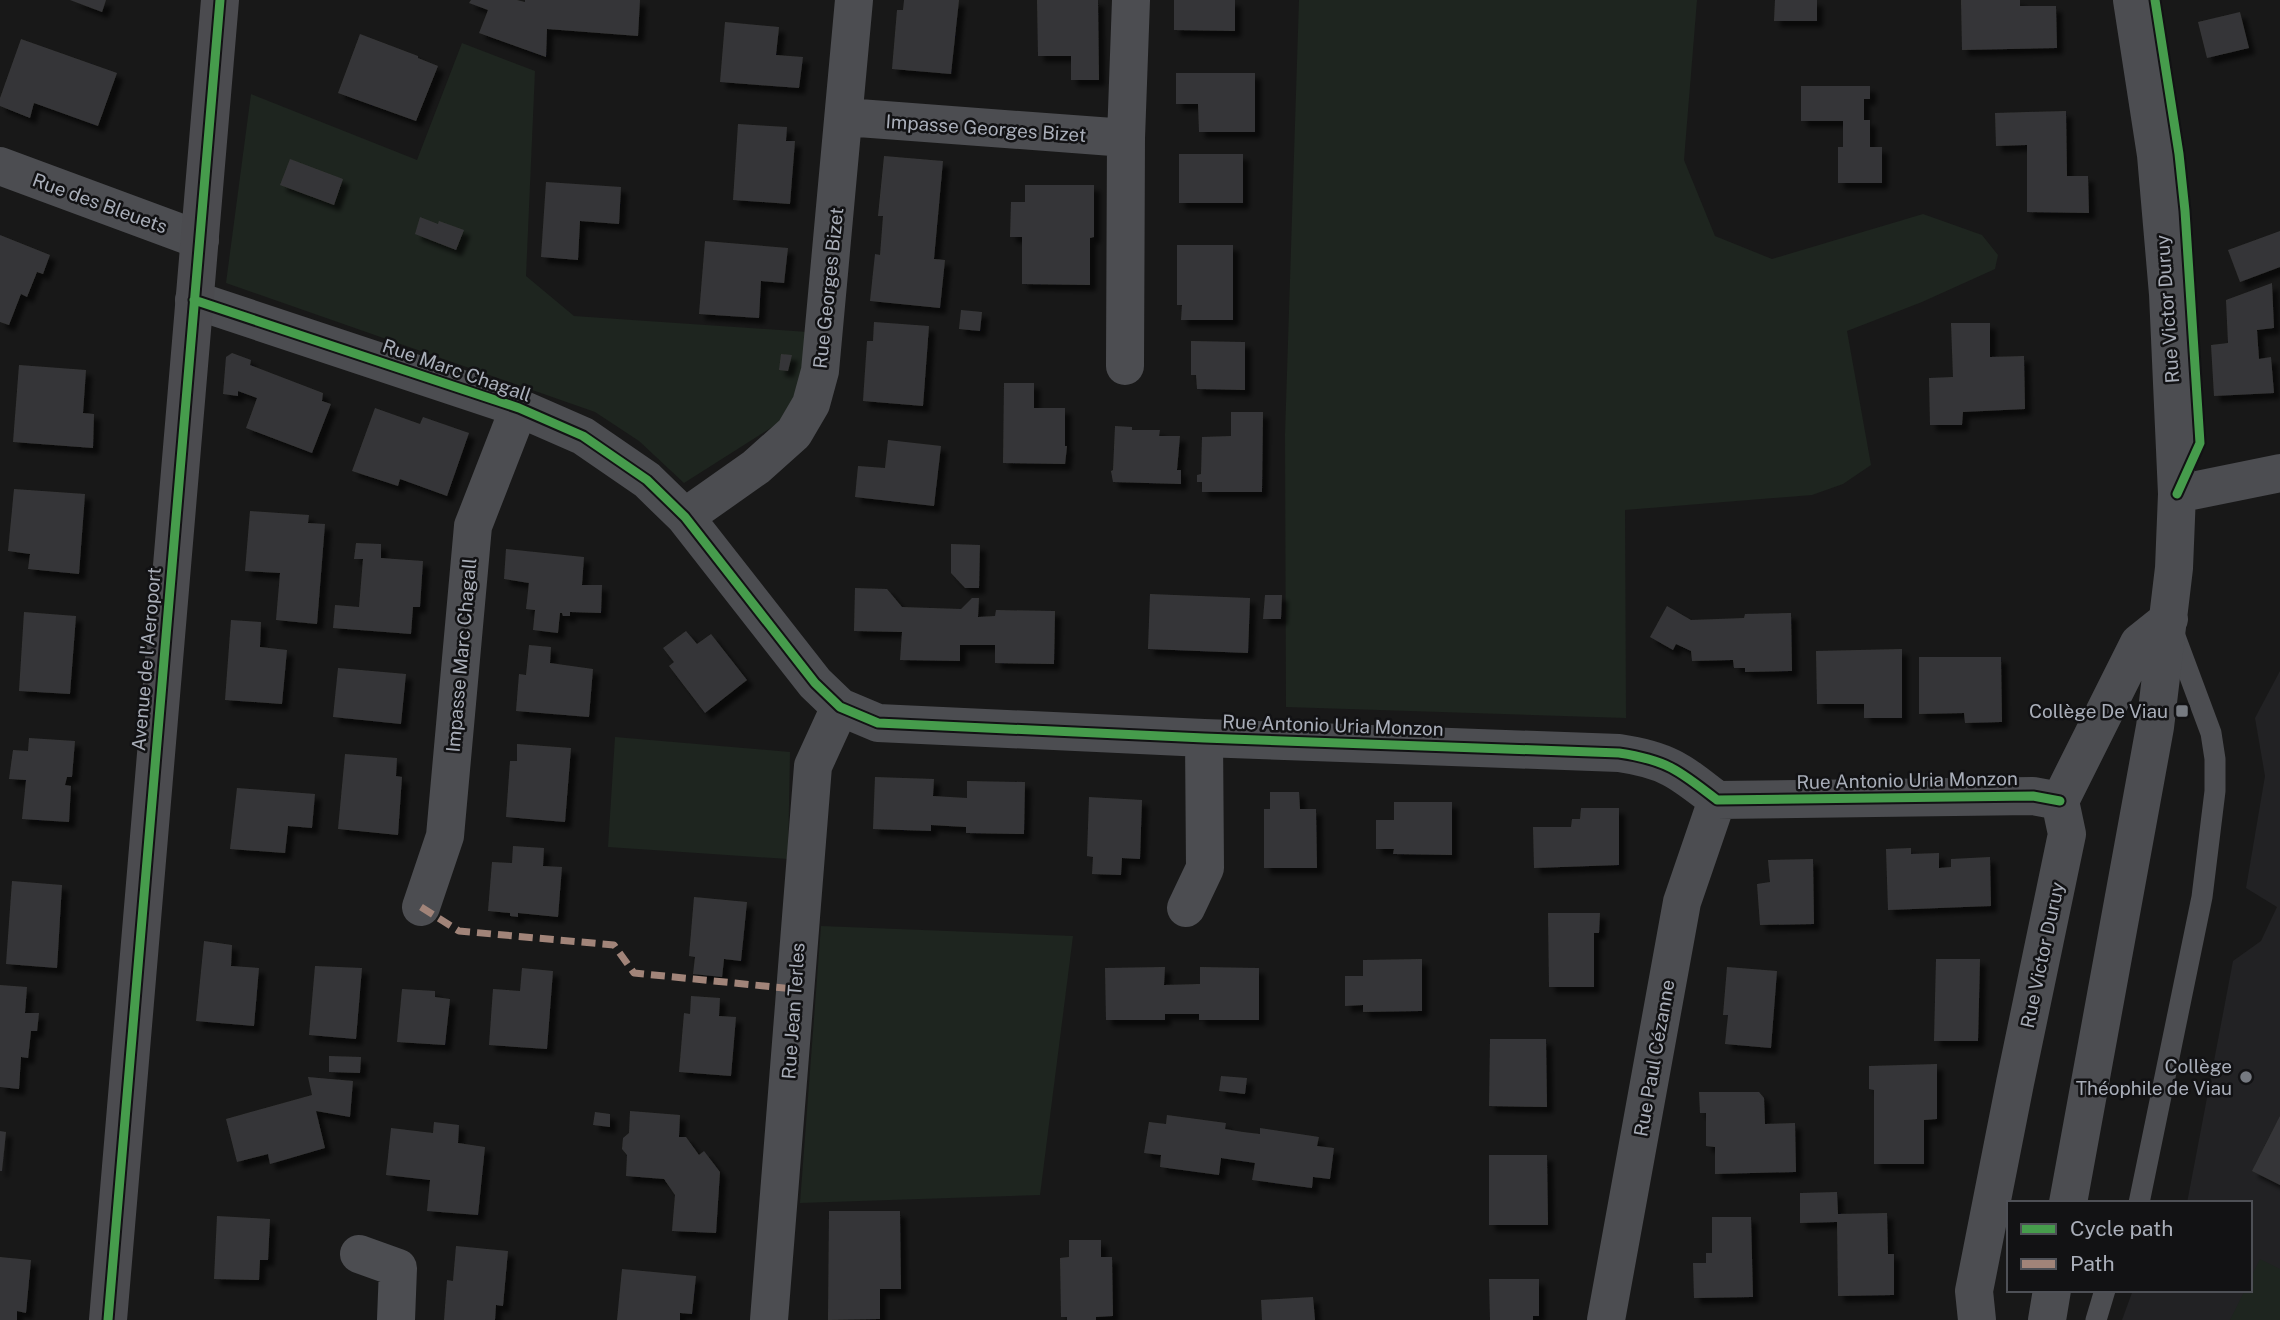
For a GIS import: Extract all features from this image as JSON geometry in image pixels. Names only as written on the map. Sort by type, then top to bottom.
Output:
[{"type":"street","name":"Avenue de l'Aeroport","points":[[108,1320],[220,0]]},
{"type":"street","name":"Rue Georges Bizet","points":[[684,517],[766,459],[794,433],[811,404],[820,371],[855,0]]},
{"type":"street","points":[[1125,366],[1126,138],[1132,0]]},
{"type":"street","name":"Rue Victor Duruy","points":[[2068,1201],[2155,727],[2174,568],[2177,494],[2168,294],[2156,155],[2132,0]]},
{"type":"street","name":"Impasse Georges Bizet","points":[[845,117],[1126,138]]},
{"type":"street","name":"Rue des Bleuets","points":[[0,166],[200,240]]},
{"type":"street","name":"Rue Marc Chagall","points":[[194,300],[519,408],[583,436],[647,480],[684,517]]},
{"type":"street","name":"Impasse Marc Chagall","points":[[421,907],[445,836],[473,526],[519,408]]},
{"type":"street","points":[[2177,494],[2280,473]]},
{"type":"street","name":"Rue Antonio Uria Monzon","points":[[684,517],[815,683],[840,707],[878,723],[1204,738],[1619,752],[1649,757],[1677,769],[1717,800],[2033,796],[2060,800]]},
{"type":"street","points":[[2060,800],[2139,643],[2169,619]]},
{"type":"street","name":"Rue Jean Terles","points":[[769,1320],[813,766],[840,707]]},
{"type":"street","points":[[1186,908],[1205,868],[1204,738]]},
{"type":"street","name":"Rue Paul Cézanne","points":[[1606,1320],[1682,902],[1717,800]]},
{"type":"street","name":"Rue Victor Duruy","points":[[1977,1320],[1974,1291],[1976,1278],[2067,834],[2060,800]]},
{"type":"street","points":[[359,1254],[398,1269],[396,1320]]},
{"type":"street","points":[[2047,1320],[2052,1292]]},
{"type":"lane","points":[[2139,1201],[2202,897],[2215,791],[2215,760],[2211,733],[2169,619]]},
{"type":"lane","points":[[2096,1320],[2104,1292]]},
{"type":"shaded area","points":[[1299,0],[1697,0],[1684,160],[1715,236],[1772,259],[1923,214],[1982,235],[1998,255],[1995,269],[1922,302],[1847,331],[1871,465],[1843,484],[1812,495],[1625,510],[1626,718],[1286,707],[1285,435]]},
{"type":"shaded area","points":[[462,43],[535,71],[526,276],[574,316],[808,332],[798,403],[780,422],[684,483],[639,441],[595,412],[226,283],[251,94],[417,160]]},
{"type":"shaded area","name":"Collège Théophile de Viau","points":[[2280,671],[2280,1320],[2122,1320],[2132,1292],[2252,1292],[2252,1201],[2187,1201],[2233,961],[2261,941],[2277,907],[2246,888],[2265,776],[2255,718]]},
{"type":"shaded area","points":[[615,737],[790,752],[788,859],[608,847]]},
{"type":"shaded area","points":[[821,926],[1073,936],[1040,1195],[800,1203]]},
{"type":"shaded area","points":[[2260,1259],[2280,1269],[2280,1320],[2230,1320],[2244,1292],[2252,1292],[2252,1275]]},
{"type":"building","points":[[70,0],[106,0],[102,12]]},
{"type":"building","points":[[471,0],[640,0],[638,36],[547,29],[546,57],[479,33],[488,10],[469,3]]},
{"type":"building","points":[[904,0],[959,0],[951,74],[892,69],[897,10],[903,10]]},
{"type":"building","points":[[1037,0],[1098,0],[1099,80],[1071,80],[1071,56],[1038,56]]},
{"type":"building","points":[[1174,0],[1235,0],[1235,31],[1174,30]]},
{"type":"building","points":[[1775,0],[1817,0],[1817,21],[1774,21]]},
{"type":"building","points":[[1961,0],[2020,0],[2020,6],[2056,6],[2057,48],[1962,50]]},
{"type":"building","points":[[2240,12],[2249,48],[2207,58],[2198,22]]},
{"type":"building","points":[[725,22],[779,27],[776,55],[803,57],[799,88],[720,82]]},
{"type":"building","points":[[360,34],[438,66],[416,121],[338,93]]},
{"type":"building","points":[[21,39],[117,73],[98,126],[34,103],[30,118],[0,106],[0,98]]},
{"type":"building","points":[[1176,73],[1255,73],[1255,132],[1199,132],[1198,104],[1176,104]]},
{"type":"building","points":[[1801,86],[1870,86],[1870,99],[1864,99],[1864,120],[1870,120],[1870,147],[1882,147],[1882,183],[1838,183],[1838,147],[1843,147],[1843,121],[1801,121]]},
{"type":"building","points":[[2066,111],[2067,176],[2088,176],[2089,213],[2027,212],[2027,145],[1996,146],[1995,113]]},
{"type":"building","points":[[738,124],[787,127],[786,141],[795,141],[790,204],[733,200]]},
{"type":"building","points":[[1179,154],[1243,154],[1243,203],[1179,203]]},
{"type":"building","points":[[884,156],[943,161],[934,259],[945,260],[940,308],[870,301],[875,254],[880,255],[883,216],[878,216]]},
{"type":"building","points":[[290,159],[343,179],[334,205],[280,185]]},
{"type":"building","points":[[546,182],[621,187],[619,224],[580,221],[578,260],[541,257]]},
{"type":"building","points":[[1025,185],[1094,185],[1090,285],[1022,284],[1022,237],[1010,237],[1011,202],[1025,202]]},
{"type":"building","points":[[420,217],[464,230],[456,250],[415,234]]},
{"type":"building","points":[[2280,231],[2280,267],[2240,282],[2228,250]]},
{"type":"building","points":[[0,235],[50,255],[43,274],[37,272],[27,297],[21,294],[9,325],[0,322]]},
{"type":"building","points":[[705,241],[788,248],[784,283],[761,281],[759,318],[699,314]]},
{"type":"building","points":[[1177,245],[1233,245],[1233,320],[1181,320],[1182,305],[1177,305]]},
{"type":"building","points":[[2272,283],[2274,328],[2257,330],[2259,359],[2271,357],[2274,393],[2214,396],[2211,345],[2228,343],[2226,300]]},
{"type":"building","points":[[961,310],[982,312],[980,331],[959,329]]},
{"type":"building","points":[[874,322],[929,326],[923,406],[863,401],[867,341],[873,341]]},
{"type":"building","points":[[1951,323],[1990,323],[1990,357],[2024,356],[2025,409],[1963,412],[1962,425],[1930,425],[1929,378],[1953,377]]},
{"type":"building","points":[[1191,341],[1245,342],[1245,390],[1197,389],[1196,375],[1191,375]]},
{"type":"building","points":[[232,353],[251,360],[250,365],[323,393],[322,401],[331,404],[312,453],[246,428],[257,398],[238,391],[238,396],[223,394],[226,357]]},
{"type":"building","points":[[781,354],[792,355],[788,371],[779,370]]},
{"type":"building","points":[[19,365],[86,370],[83,413],[94,414],[93,448],[13,442]]},
{"type":"building","points":[[1004,383],[1034,383],[1034,408],[1065,408],[1065,464],[1003,463]]},
{"type":"building","points":[[375,408],[420,424],[423,417],[469,433],[447,496],[400,479],[398,486],[352,471]]},
{"type":"building","points":[[1231,412],[1263,412],[1262,492],[1202,492],[1202,482],[1197,482],[1197,475],[1201,474],[1202,437],[1231,436]]},
{"type":"building","points":[[1115,426],[1132,427],[1132,430],[1160,430],[1159,436],[1180,436],[1177,470],[1181,470],[1181,484],[1113,482],[1111,471]]},
{"type":"building","points":[[888,440],[941,446],[934,506],[855,497],[858,466],[885,468]]},
{"type":"building","points":[[14,489],[85,494],[79,574],[28,569],[30,554],[8,551]]},
{"type":"building","points":[[250,511],[309,515],[308,523],[325,524],[317,624],[276,620],[280,573],[245,571]]},
{"type":"building","points":[[356,543],[381,544],[381,558],[423,561],[420,607],[413,607],[411,634],[333,628],[335,605],[359,607],[363,559],[354,559]]},
{"type":"building","points":[[951,544],[980,545],[979,588],[965,588],[951,573]]},
{"type":"building","points":[[506,549],[584,557],[582,585],[602,585],[601,613],[570,612],[570,616],[563,616],[560,613],[558,633],[533,630],[535,610],[526,609],[529,583],[504,579]]},
{"type":"building","points":[[855,588],[887,589],[902,607],[961,609],[972,598],[979,598],[978,617],[995,616],[996,610],[1055,611],[1054,664],[995,663],[995,645],[960,645],[960,661],[900,660],[902,632],[854,631]]},
{"type":"building","points":[[1150,594],[1250,598],[1248,653],[1148,649]]},
{"type":"building","points":[[1265,595],[1282,595],[1281,619],[1263,619]]},
{"type":"building","points":[[1667,606],[1691,620],[1744,618],[1745,614],[1791,613],[1792,671],[1745,672],[1745,668],[1734,668],[1733,660],[1692,661],[1691,651],[1676,644],[1673,650],[1650,637]]},
{"type":"building","points":[[24,612],[76,616],[70,694],[19,691]]},
{"type":"building","points":[[231,620],[261,622],[260,647],[287,650],[282,704],[225,700]]},
{"type":"building","points":[[686,631],[697,644],[711,634],[747,680],[705,713],[669,666],[674,662],[663,648]]},
{"type":"building","points":[[529,645],[551,647],[550,663],[593,669],[589,717],[516,711],[519,674],[526,675]]},
{"type":"building","points":[[1902,649],[1902,718],[1864,718],[1864,704],[1817,704],[1816,651]]},
{"type":"building","points":[[1919,657],[2001,657],[2002,722],[1965,723],[1964,713],[1919,714]]},
{"type":"building","points":[[338,668],[406,674],[401,724],[333,717]]},
{"type":"building","points":[[29,738],[75,741],[72,777],[67,777],[65,785],[71,786],[69,822],[22,819],[26,780],[9,779],[13,750],[28,751]]},
{"type":"building","points":[[517,744],[571,748],[565,822],[506,817],[510,761],[517,761]]},
{"type":"building","points":[[345,754],[397,758],[396,776],[402,777],[398,835],[338,829]]},
{"type":"building","points":[[875,777],[934,779],[933,796],[967,798],[967,781],[1025,782],[1024,834],[966,833],[966,827],[931,825],[931,831],[873,829]]},
{"type":"building","points":[[237,788],[315,794],[312,828],[288,826],[285,853],[230,849]]},
{"type":"building","points":[[1270,792],[1299,792],[1300,809],[1316,809],[1317,868],[1264,868],[1264,809],[1270,809]]},
{"type":"building","points":[[1089,797],[1142,800],[1140,859],[1122,858],[1121,875],[1092,874],[1093,857],[1087,856]]},
{"type":"building","points":[[1394,802],[1452,802],[1452,855],[1393,854],[1394,849],[1376,849],[1376,820],[1394,820]]},
{"type":"building","points":[[1581,808],[1619,808],[1619,865],[1534,868],[1533,827],[1571,827],[1572,819],[1580,819]]},
{"type":"building","points":[[513,846],[544,848],[543,866],[562,867],[558,917],[518,913],[518,917],[510,916],[510,913],[488,911],[492,862],[512,863]]},
{"type":"building","points":[[1911,848],[1911,854],[1939,853],[1939,868],[1951,867],[1951,859],[1990,857],[1991,906],[1888,910],[1886,849]]},
{"type":"building","points":[[1813,859],[1814,924],[1760,925],[1757,884],[1770,882],[1768,860]]},
{"type":"building","points":[[12,881],[62,885],[57,968],[6,964]]},
{"type":"building","points":[[694,897],[747,902],[741,961],[724,959],[722,977],[693,974],[695,957],[689,956]]},
{"type":"building","points":[[1548,913],[1600,913],[1599,933],[1594,933],[1594,987],[1549,987]]},
{"type":"building","points":[[204,941],[232,945],[231,966],[259,968],[254,1026],[196,1021]]},
{"type":"building","points":[[1422,959],[1422,1011],[1363,1012],[1363,1005],[1345,1006],[1345,976],[1363,976],[1363,960]]},
{"type":"building","points":[[1936,959],[1980,959],[1978,1041],[1934,1041]]},
{"type":"building","points":[[315,966],[362,968],[356,1039],[309,1035]]},
{"type":"building","points":[[1165,967],[1164,985],[1200,984],[1200,967],[1259,968],[1259,1020],[1199,1020],[1199,1014],[1165,1014],[1165,1020],[1106,1020],[1105,968]]},
{"type":"building","points":[[1727,967],[1777,971],[1771,1048],[1725,1044],[1728,1015],[1723,1015]]},
{"type":"building","points":[[522,968],[553,971],[547,1049],[489,1045],[493,989],[520,991]]},
{"type":"building","points":[[0,985],[27,987],[25,1013],[39,1013],[37,1031],[31,1031],[28,1058],[21,1057],[19,1089],[0,1087]]},
{"type":"building","points":[[402,989],[435,991],[435,997],[450,999],[445,1045],[397,1042]]},
{"type":"building","points":[[691,996],[720,998],[719,1016],[736,1017],[731,1076],[679,1072],[684,1013],[690,1014]]},
{"type":"building","points":[[1490,1039],[1546,1039],[1547,1107],[1489,1106]]},
{"type":"building","points":[[329,1056],[361,1057],[360,1073],[329,1072]]},
{"type":"building","points":[[1937,1064],[1937,1119],[1924,1120],[1924,1164],[1874,1164],[1874,1090],[1869,1089],[1869,1066]]},
{"type":"building","points":[[1221,1076],[1247,1078],[1245,1094],[1219,1091]]},
{"type":"building","points":[[308,1077],[353,1081],[350,1117],[316,1111],[325,1148],[270,1164],[268,1154],[237,1162],[226,1119],[312,1095]]},
{"type":"building","points":[[1699,1092],[1759,1092],[1764,1098],[1765,1124],[1795,1123],[1796,1172],[1715,1174],[1715,1147],[1706,1146],[1706,1113],[1700,1113]]},
{"type":"building","points":[[630,1111],[680,1115],[679,1137],[686,1137],[699,1155],[704,1151],[720,1172],[716,1233],[672,1231],[675,1195],[664,1179],[626,1176],[627,1155],[622,1149],[623,1138],[629,1133]]},
{"type":"building","points":[[595,1112],[610,1114],[610,1127],[593,1125]]},
{"type":"building","points":[[1167,1115],[1226,1123],[1225,1129],[1243,1132],[1260,1134],[1260,1128],[1319,1137],[1317,1146],[1334,1148],[1330,1179],[1313,1177],[1312,1188],[1252,1180],[1255,1163],[1221,1158],[1219,1175],[1160,1167],[1161,1155],[1144,1153],[1149,1122],[1166,1124]]},
{"type":"building","points":[[2280,1116],[2280,1185],[2252,1171]]},
{"type":"building","points":[[434,1122],[459,1125],[458,1143],[485,1147],[478,1215],[427,1211],[430,1180],[386,1175],[391,1128],[433,1133]]},
{"type":"building","points":[[0,1131],[6,1132],[2,1171],[0,1171]]},
{"type":"building","points":[[1489,1155],[1547,1155],[1548,1225],[1489,1225]]},
{"type":"building","points":[[1837,1192],[1838,1214],[1887,1213],[1888,1254],[1894,1254],[1894,1295],[1838,1296],[1837,1222],[1800,1223],[1800,1193]]},
{"type":"building","points":[[829,1211],[900,1211],[901,1289],[880,1289],[880,1319],[828,1320]]},
{"type":"building","points":[[217,1216],[270,1219],[268,1260],[260,1260],[259,1280],[214,1279]]},
{"type":"building","points":[[1712,1217],[1751,1217],[1753,1297],[1694,1298],[1693,1263],[1706,1263],[1706,1253],[1712,1253]]},
{"type":"building","points":[[1069,1240],[1101,1240],[1101,1257],[1112,1257],[1113,1316],[1096,1317],[1096,1320],[1067,1320],[1067,1317],[1061,1317],[1060,1258],[1069,1257]]},
{"type":"building","points":[[456,1246],[508,1251],[503,1306],[496,1305],[495,1320],[444,1320],[447,1280],[453,1281]]},
{"type":"building","points":[[0,1257],[31,1260],[26,1313],[17,1311],[17,1320],[0,1320]]},
{"type":"building","points":[[622,1269],[696,1276],[692,1314],[680,1313],[680,1320],[617,1320]]},
{"type":"building","points":[[1489,1279],[1539,1279],[1539,1316],[1533,1316],[1533,1320],[1490,1320]]},
{"type":"building","points":[[1313,1297],[1315,1320],[1262,1320],[1261,1300]]},
{"type":"marked path","points":[[421,907],[459,931],[614,945],[634,973],[794,989]]},
{"type":"cycle path","points":[[108,1320],[220,0]]},
{"type":"cycle path","points":[[2155,0],[2185,211],[2200,443],[2177,494]]},
{"type":"cycle path","points":[[194,300],[519,408],[583,436],[647,480],[685,517],[815,683],[840,707],[878,723],[1619,753],[1649,759],[1672,768],[1717,800],[2033,796],[2060,801]]},
{"type":"place","name":"Collège De Viau","points":[[2182,711]]},
{"type":"place","name":"Collège Théophile de Viau","points":[[2246,1077]]}]
